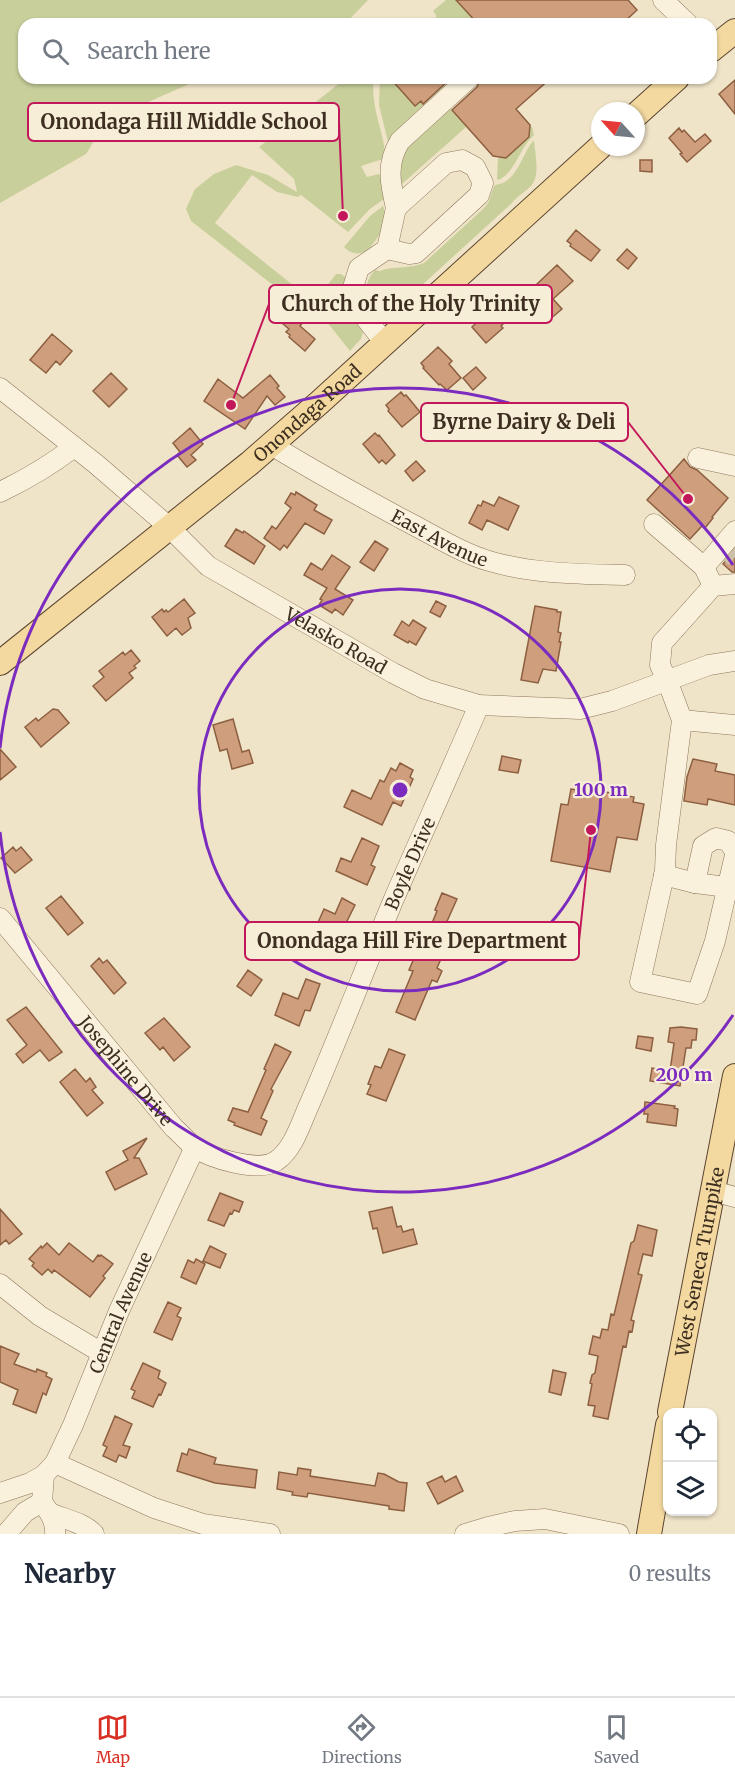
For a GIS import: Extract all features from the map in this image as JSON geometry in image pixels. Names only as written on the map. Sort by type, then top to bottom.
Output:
[{"type":"main road","points":[[717,45],[735,31]]},
{"type":"main road","points":[[645,107],[670,84]]},
{"type":"main road","name":"Onondaga Road","points":[[0,663],[250,463],[591,155]]},
{"type":"main road","name":"West Seneca Turnpike","points":[[670,1408],[724,1194],[735,1076]]},
{"type":"main road","points":[[649,1534],[663,1454]]},
{"type":"street","points":[[663,0],[682,18]]},
{"type":"street","points":[[385,343],[360,311],[355,299],[354,284],[359,268],[387,249],[396,208],[390,174],[393,153],[400,141],[462,84]]},
{"type":"street","points":[[387,249],[409,254],[416,253],[479,195],[483,183],[475,167],[462,160],[446,163],[396,208]]},
{"type":"street","name":"Velasko Road","points":[[0,388],[169,527],[208,566],[425,689],[479,705],[580,709],[612,701],[709,665],[735,661]]},
{"type":"street","name":"East Avenue","points":[[270,444],[430,534],[488,561],[546,572],[626,575]]},
{"type":"street","points":[[0,492],[34,475],[74,447]]},
{"type":"street","points":[[698,458],[735,466]]},
{"type":"street","points":[[654,524],[704,567],[713,586]]},
{"type":"street","points":[[704,567],[731,539]]},
{"type":"street","points":[[695,883],[703,846],[716,838],[728,841],[735,853],[731,887],[697,994],[640,982],[664,875],[682,720],[660,665],[662,643],[713,586],[735,584]]},
{"type":"street","name":"Boyle Drive","points":[[284,1155],[291,1145],[319,1082],[394,900],[479,705]]},
{"type":"street","points":[[682,720],[735,725]]},
{"type":"street","points":[[664,875],[695,883],[731,887]]},
{"type":"street","name":"Josephine Drive","points":[[0,918],[174,1128],[195,1147],[207,1154],[252,1166],[274,1163],[284,1155]]},
{"type":"street","name":"Central Avenue","points":[[49,1469],[73,1425],[119,1311],[195,1147]]},
{"type":"street","points":[[0,1284],[40,1316],[102,1353]]},
{"type":"street","points":[[0,1493],[30,1483],[49,1469]]},
{"type":"street","points":[[49,1469],[46,1508],[56,1527],[55,1534]]},
{"type":"street","points":[[49,1469],[202,1524],[259,1533]]},
{"type":"street","points":[[6,1534],[25,1512],[46,1508],[86,1527],[94,1534]]},
{"type":"street","points":[[465,1534],[488,1527],[514,1528],[545,1518],[619,1534]]},
{"type":"green space","points":[[0,0],[368,0],[351,18],[18,18],[18,84],[189,84],[107,120],[86,154],[0,203]]},
{"type":"green space","points":[[446,0],[456,0],[472,18],[436,18],[433,11]]},
{"type":"green space","points":[[338,84],[373,84],[375,106],[385,152],[383,159],[361,166],[367,177],[379,174],[382,177],[384,199],[370,209],[348,232],[301,195],[298,197],[277,192],[252,175],[215,223],[314,302],[336,274],[345,277],[343,289],[345,301],[352,317],[363,332],[361,339],[350,351],[327,322],[273,285],[191,221],[186,209],[195,189],[214,174],[236,165],[268,175],[297,192],[294,179],[259,147]]},
{"type":"green space","points":[[380,84],[395,84],[415,106],[421,101],[424,104],[446,84],[452,84],[388,142],[379,105]]},
{"type":"green space","points":[[448,106],[466,127],[402,184],[403,187],[401,185],[400,168],[407,149]]},
{"type":"green space","points":[[530,125],[534,135],[510,171],[499,180],[497,179],[498,158],[506,158]]},
{"type":"green space","points":[[534,140],[536,171],[530,187],[386,318],[374,312],[366,290],[375,270],[424,263],[483,209],[488,203],[494,186],[503,183],[513,175]]},
{"type":"green space","points":[[383,206],[384,222],[372,247],[365,252],[358,253],[347,250],[344,247],[370,216]]},
{"type":"building","points":[[456,0],[628,0],[637,10],[628,18],[472,18]]},
{"type":"building","points":[[735,80],[735,114],[719,94]]},
{"type":"building","points":[[395,84],[445,84],[423,104],[421,101],[415,106]]},
{"type":"building","points":[[478,84],[544,84],[516,109],[530,125],[529,137],[506,158],[493,156],[452,110]]},
{"type":"building","points":[[679,128],[695,142],[705,134],[711,141],[687,162],[669,138]]},
{"type":"building","points":[[640,160],[652,160],[652,172],[640,171]]},
{"type":"building","points":[[576,230],[600,250],[591,261],[570,246],[571,244],[567,241]]},
{"type":"building","points":[[627,249],[637,258],[628,269],[617,260]]},
{"type":"building","points":[[557,265],[573,281],[553,299],[562,309],[549,320],[540,310],[552,299],[537,284]]},
{"type":"building","points":[[503,297],[516,311],[501,326],[503,328],[486,343],[472,327]]},
{"type":"building","points":[[295,310],[305,319],[300,326],[315,339],[305,351],[289,337],[290,335],[286,332],[289,329],[283,324]]},
{"type":"building","points":[[52,334],[72,351],[60,365],[56,361],[46,373],[30,360]]},
{"type":"building","points":[[438,347],[452,361],[449,364],[461,378],[447,390],[439,385],[421,363]]},
{"type":"building","points":[[476,367],[486,378],[473,390],[463,378]]},
{"type":"building","points":[[111,373],[127,389],[109,407],[93,391]]},
{"type":"building","points":[[270,375],[285,397],[275,405],[267,396],[245,429],[204,401],[218,379],[243,398]]},
{"type":"building","points":[[401,392],[420,412],[402,427],[388,411],[386,405]]},
{"type":"building","points":[[190,428],[203,444],[191,455],[196,460],[187,467],[177,455],[180,452],[173,443]]},
{"type":"building","points":[[375,433],[395,455],[386,464],[382,460],[379,463],[363,444]]},
{"type":"building","points":[[684,459],[690,467],[697,470],[728,498],[705,528],[702,526],[690,539],[647,500]]},
{"type":"building","points":[[416,461],[425,471],[413,481],[405,471]]},
{"type":"building","points":[[296,492],[317,505],[314,510],[332,520],[324,534],[305,523],[287,548],[284,545],[280,550],[264,538],[272,526],[276,529],[291,508],[285,503],[291,493],[295,495]]},
{"type":"building","points":[[499,497],[519,506],[508,530],[487,520],[482,530],[469,523],[478,505],[481,506],[483,501],[494,506]]},
{"type":"building","points":[[236,529],[243,533],[244,531],[265,546],[254,564],[225,546]]},
{"type":"building","points":[[375,541],[388,549],[374,571],[360,562]]},
{"type":"building","points":[[735,549],[735,572],[732,572],[723,564]]},
{"type":"building","points":[[332,555],[350,567],[335,589],[353,600],[343,615],[335,609],[332,613],[319,605],[327,588],[304,575],[311,563],[322,570]]},
{"type":"building","points":[[184,599],[195,613],[188,618],[191,628],[182,635],[176,628],[167,636],[152,617],[162,609],[168,612]]},
{"type":"building","points":[[436,601],[446,606],[440,617],[430,612]]},
{"type":"building","points":[[535,606],[561,612],[558,632],[561,633],[559,642],[561,642],[556,671],[543,669],[538,683],[521,680]]},
{"type":"building","points":[[413,620],[426,628],[416,645],[394,635],[402,621],[409,626]]},
{"type":"building","points":[[131,650],[140,661],[129,673],[133,678],[106,701],[93,686],[104,677],[99,671],[123,652],[125,655]]},
{"type":"building","points":[[53,709],[58,710],[69,723],[41,747],[25,727],[36,718],[38,721]]},
{"type":"building","points":[[233,719],[242,752],[249,750],[253,763],[232,769],[227,749],[220,751],[213,725]]},
{"type":"building","points":[[0,749],[16,767],[0,780]]},
{"type":"building","points":[[502,756],[521,760],[518,773],[499,770]]},
{"type":"building","points":[[693,759],[717,764],[715,771],[735,775],[735,805],[708,799],[707,805],[684,801],[687,777]]},
{"type":"building","points":[[400,763],[413,770],[410,777],[413,779],[401,806],[393,802],[382,825],[344,807],[352,790],[371,799],[380,780],[384,782],[391,768],[396,771]]},
{"type":"building","points":[[571,789],[588,792],[588,789],[634,797],[633,802],[644,804],[637,840],[617,837],[610,872],[551,861],[561,804],[568,805]]},
{"type":"building","points":[[362,838],[379,846],[371,865],[375,867],[367,885],[336,871],[341,858],[351,862]]},
{"type":"building","points":[[13,847],[16,851],[21,847],[32,860],[15,873],[1,858]]},
{"type":"building","points":[[442,893],[457,899],[444,928],[432,923]]},
{"type":"building","points":[[61,896],[83,923],[68,935],[46,908]]},
{"type":"building","points":[[342,898],[355,905],[338,939],[315,929],[324,909],[335,914]]},
{"type":"building","points":[[421,942],[444,952],[437,968],[442,971],[437,982],[432,980],[415,1020],[396,1012],[413,971],[409,970]]},
{"type":"building","points":[[99,958],[103,963],[107,960],[126,983],[114,994],[91,966]]},
{"type":"building","points":[[248,970],[262,980],[251,996],[237,986]]},
{"type":"building","points":[[306,979],[320,984],[310,1011],[305,1010],[299,1026],[275,1015],[283,993],[298,999]]},
{"type":"building","points":[[26,1007],[62,1052],[49,1061],[40,1050],[23,1063],[16,1054],[27,1045],[7,1020]]},
{"type":"building","points":[[164,1018],[190,1047],[174,1061],[163,1047],[160,1050],[145,1033]]},
{"type":"building","points":[[670,1028],[697,1029],[696,1040],[692,1040],[691,1048],[686,1048],[680,1086],[650,1081],[652,1068],[670,1071],[674,1043],[668,1042]]},
{"type":"building","points":[[638,1036],[653,1038],[651,1051],[636,1048]]},
{"type":"building","points":[[275,1044],[291,1052],[271,1089],[273,1091],[261,1118],[267,1121],[261,1135],[234,1125],[235,1123],[228,1120],[233,1108],[248,1112]]},
{"type":"building","points":[[389,1049],[405,1055],[386,1101],[367,1094],[375,1066],[381,1068]]},
{"type":"building","points":[[75,1069],[86,1082],[90,1078],[96,1087],[92,1090],[103,1103],[87,1116],[60,1082]]},
{"type":"building","points":[[645,1102],[675,1106],[674,1108],[678,1109],[676,1126],[647,1122],[648,1114],[644,1114]]},
{"type":"building","points":[[147,1138],[134,1158],[139,1158],[147,1174],[115,1190],[106,1172],[128,1160],[123,1151]]},
{"type":"building","points":[[220,1193],[243,1202],[239,1212],[234,1210],[232,1214],[230,1213],[224,1226],[208,1220]]},
{"type":"building","points":[[392,1207],[397,1227],[401,1226],[403,1232],[413,1229],[417,1244],[383,1253],[377,1228],[373,1229],[369,1212]]},
{"type":"building","points":[[0,1209],[22,1234],[9,1244],[6,1240],[0,1245]]},
{"type":"building","points":[[638,1225],[657,1230],[652,1256],[643,1254],[638,1274],[642,1275],[631,1320],[634,1321],[632,1332],[629,1331],[626,1347],[623,1346],[608,1419],[593,1416],[595,1406],[588,1405],[592,1384],[590,1383],[595,1373],[598,1356],[589,1354],[593,1336],[600,1338],[602,1329],[608,1330],[611,1314],[614,1315],[631,1243],[634,1241]]},
{"type":"building","points":[[47,1243],[59,1255],[69,1243],[93,1262],[98,1255],[101,1255],[113,1264],[90,1297],[54,1270],[52,1273],[48,1269],[42,1275],[32,1266],[34,1263],[29,1259]]},
{"type":"building","points":[[210,1246],[226,1254],[220,1268],[203,1261]]},
{"type":"building","points":[[196,1259],[205,1264],[196,1284],[181,1277],[188,1260],[194,1263]]},
{"type":"building","points":[[168,1302],[181,1308],[177,1316],[181,1318],[172,1340],[154,1332]]},
{"type":"building","points":[[0,1346],[19,1354],[14,1364],[36,1372],[37,1369],[47,1373],[46,1376],[52,1379],[46,1395],[43,1393],[36,1413],[13,1404],[18,1390],[0,1382]]},
{"type":"building","points":[[143,1363],[160,1371],[158,1378],[166,1383],[153,1407],[132,1398],[135,1391],[131,1389]]},
{"type":"building","points":[[553,1370],[566,1373],[561,1395],[549,1392]]},
{"type":"building","points":[[115,1416],[132,1424],[123,1445],[130,1447],[126,1458],[119,1455],[116,1462],[103,1456],[107,1447],[103,1445]]},
{"type":"building","points":[[189,1449],[216,1458],[214,1464],[257,1470],[255,1488],[215,1483],[177,1471],[182,1453],[187,1455]]},
{"type":"building","points":[[298,1468],[311,1470],[310,1476],[375,1486],[378,1473],[407,1483],[404,1511],[389,1509],[389,1506],[308,1493],[307,1497],[292,1495],[293,1492],[277,1489],[279,1472],[297,1475]]},
{"type":"building","points":[[442,1476],[445,1482],[456,1476],[463,1491],[438,1504],[427,1483]]},
{"type":"tunnel","points":[[730,553],[735,557]]},
{"type":"place","name":"Onondaga Hill Middle School","points":[[343,216]]},
{"type":"place","name":"Church of the Holy Trinity","points":[[231,405]]},
{"type":"place","name":"Byrne Dairy & Deli","points":[[688,499]]},
{"type":"place","name":"Onondaga Hill Fire Department","points":[[591,830]]}]
